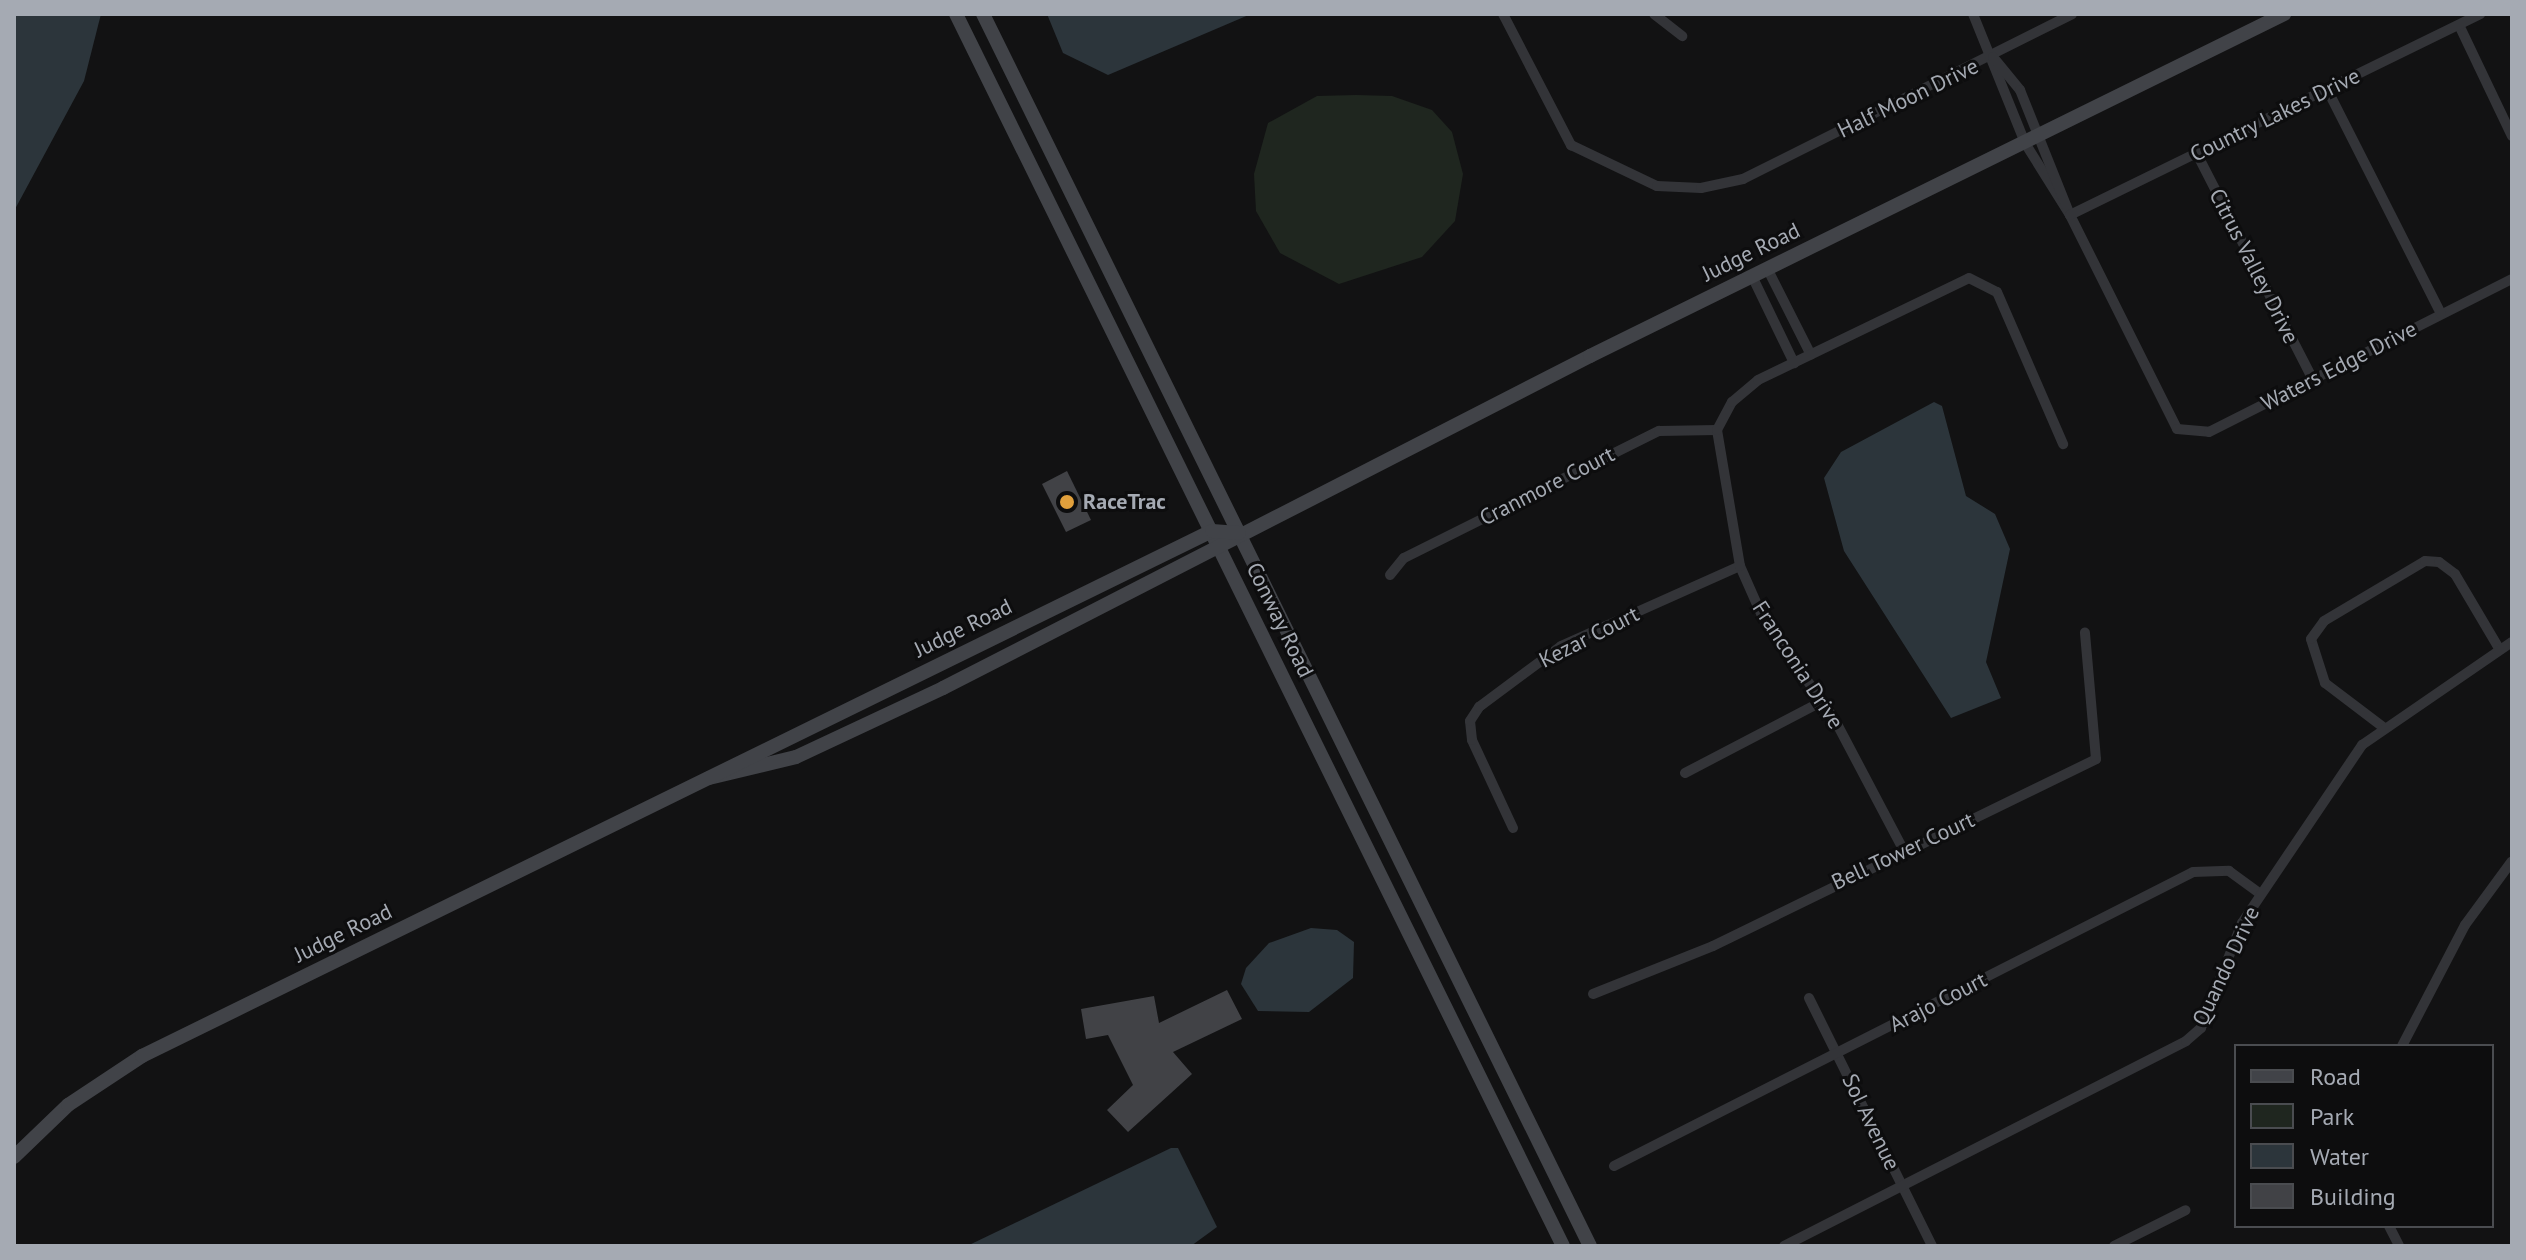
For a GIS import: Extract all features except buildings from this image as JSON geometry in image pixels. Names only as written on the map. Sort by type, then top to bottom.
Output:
[{"type":"street","name":"Conway Road","points":[[956,14],[1563,1246]]},
{"type":"street","name":"Conway Road","points":[[983,14],[1590,1246]]},
{"type":"street","name":"Half Moon Drive","points":[[1503,14],[1571,145],[1657,186],[1701,188],[1743,179],[1993,57],[2072,14]]},
{"type":"street","points":[[1654,14],[1682,36]]},
{"type":"street","points":[[1973,14],[1993,57],[2003,98],[2053,199],[2070,215]]},
{"type":"street","name":"Judge Road","points":[[709,778],[796,757],[1222,550],[1239,533],[1767,268],[2284,14]]},
{"type":"street","name":"Country Lakes Drive","points":[[2070,215],[2480,14]]},
{"type":"street","points":[[2459,25],[2512,136]]},
{"type":"street","points":[[1993,57],[2020,90],[2070,215]]},
{"type":"street","points":[[2327,89],[2441,314]]},
{"type":"street","points":[[2003,98],[2020,90]]},
{"type":"street","name":"Citrus Valley Drive","points":[[2197,154],[2312,378]]},
{"type":"street","name":"Waters Edge Drive","points":[[2070,215],[2177,429],[2209,432],[2512,279]]},
{"type":"street","points":[[1075,255],[1116,284]]},
{"type":"street","points":[[1767,268],[1811,355]]},
{"type":"street","points":[[1752,276],[1794,363]]},
{"type":"street","points":[[1717,430],[1732,402],[1794,363],[1969,278],[1984,280],[2022,344],[2063,444]]},
{"type":"street","points":[[1777,327],[1793,318]]},
{"type":"street","name":"Franconia Drive","points":[[1717,430],[1740,566],[1763,618],[1821,702],[1904,851]]},
{"type":"street","name":"Cranmore Court","points":[[1390,575],[1404,558],[1659,431],[1717,430]]},
{"type":"street","points":[[1212,531],[1239,533]]},
{"type":"street","name":"Judge Road","points":[[14,1157],[68,1105],[142,1056],[1212,531]]},
{"type":"street","points":[[2383,727],[2325,683],[2311,639],[2324,621],[2425,561],[2439,562],[2455,574],[2500,650]]},
{"type":"street","name":"Kezar Court","points":[[1513,828],[1472,740],[1479,707],[1561,646],[1740,566]]},
{"type":"street","name":"Bell Tower Court","points":[[1593,994],[1713,946],[2096,759],[2085,632]]},
{"type":"street","name":"Quando Drive","points":[[1784,1246],[2186,1041],[2201,1028],[2224,962],[2261,894],[2362,745],[2383,727],[2512,642]]},
{"type":"street","points":[[1685,773],[1821,702]]},
{"type":"street","points":[[2403,1044],[2465,925],[2512,861]]},
{"type":"street","name":"Arajo Court","points":[[1614,1166],[2193,872],[2229,871],[2261,894]]},
{"type":"street","points":[[1438,989],[1478,1017]]},
{"type":"street","name":"Sol Avenue","points":[[1809,998],[1932,1246]]},
{"type":"street","points":[[2114,1246],[2186,1210]]},
{"type":"street","points":[[2390,1228],[2399,1246]]},
{"type":"green space","points":[[1317,96],[1392,96],[1432,110],[1452,132],[1463,174],[1455,221],[1422,257],[1339,284],[1280,253],[1256,211],[1254,174],[1268,123]]},
{"type":"water","points":[[14,14],[101,14],[84,81],[14,211]]},
{"type":"water","points":[[1047,14],[1251,14],[1108,75],[1063,53]]},
{"type":"water","points":[[1934,402],[1942,406],[1966,496],[1995,514],[2010,549],[1986,662],[2001,698],[1951,718],[1844,551],[1824,478],[1841,452]]},
{"type":"water","points":[[1311,928],[1337,930],[1354,942],[1353,978],[1309,1012],[1258,1011],[1241,984],[1246,968],[1269,943]]},
{"type":"water","points":[[1171,1148],[1178,1148],[1217,1227],[1191,1246],[967,1246]]},
{"type":"place","name":"RaceTrac","points":[[1067,502]]}]
